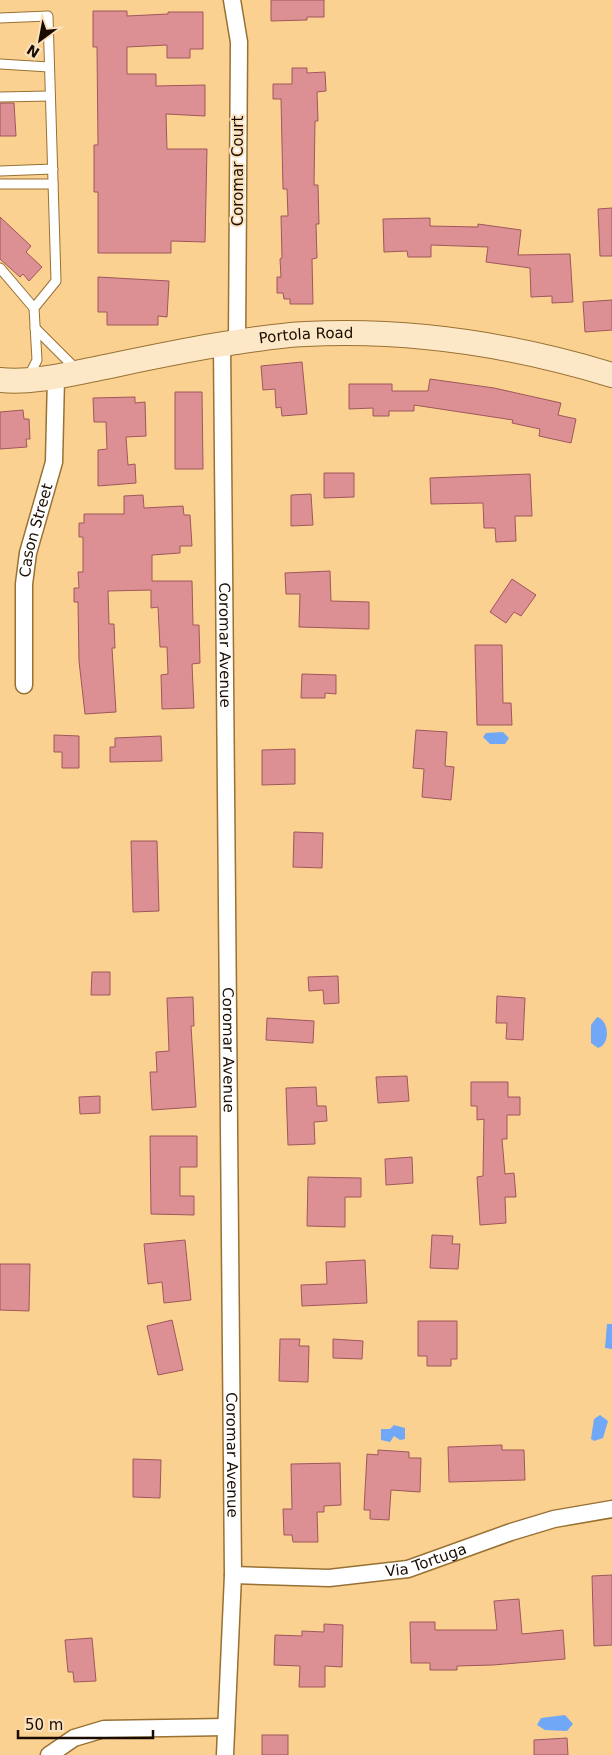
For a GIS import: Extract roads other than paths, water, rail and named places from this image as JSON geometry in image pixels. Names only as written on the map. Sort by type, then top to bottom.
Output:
[{"type":"street","name":"Coromar Court","points":[[230,343],[239,42],[232,0]]},
{"type":"street","name":"Portola Road","points":[[0,380],[56,377],[230,343],[305,334],[376,335],[445,339],[513,350],[612,375]]},
{"type":"street","name":"Coromar Avenue","points":[[225,1755],[233,1575],[230,343]]},
{"type":"street","name":"Cason Street","points":[[24,685],[24,584],[28,553],[49,486],[54,462],[56,377]]},
{"type":"street","name":"Via Tortuga","points":[[233,1575],[329,1578],[408,1569],[511,1532],[554,1519],[612,1509]]},
{"type":"street","points":[[49,1755],[74,1738],[104,1729],[226,1727]]},
{"type":"lane","points":[[0,18],[48,16],[56,281],[34,308]]},
{"type":"lane","points":[[0,64],[49,67]]},
{"type":"lane","points":[[0,97],[50,96]]},
{"type":"lane","points":[[0,171],[53,169]]},
{"type":"lane","points":[[0,184],[53,184]]},
{"type":"lane","points":[[0,268],[34,308],[37,360],[27,380]]},
{"type":"lane","points":[[35,328],[80,372]]},
{"type":"water","points":[[503,732],[509,738],[505,744],[490,744],[483,737],[486,733]]},
{"type":"water","points":[[597,1017],[604,1023],[607,1032],[605,1042],[598,1048],[591,1043],[591,1025]]},
{"type":"water","points":[[607,1324],[612,1324],[612,1349],[605,1348]]},
{"type":"water","points":[[600,1415],[608,1421],[603,1438],[594,1441],[591,1439],[594,1419]]},
{"type":"water","points":[[394,1425],[405,1428],[405,1439],[400,1440],[394,1436],[390,1442],[381,1440],[381,1429],[390,1429]]},
{"type":"water","points":[[565,1715],[573,1724],[567,1731],[545,1730],[537,1725],[541,1718]]}]
